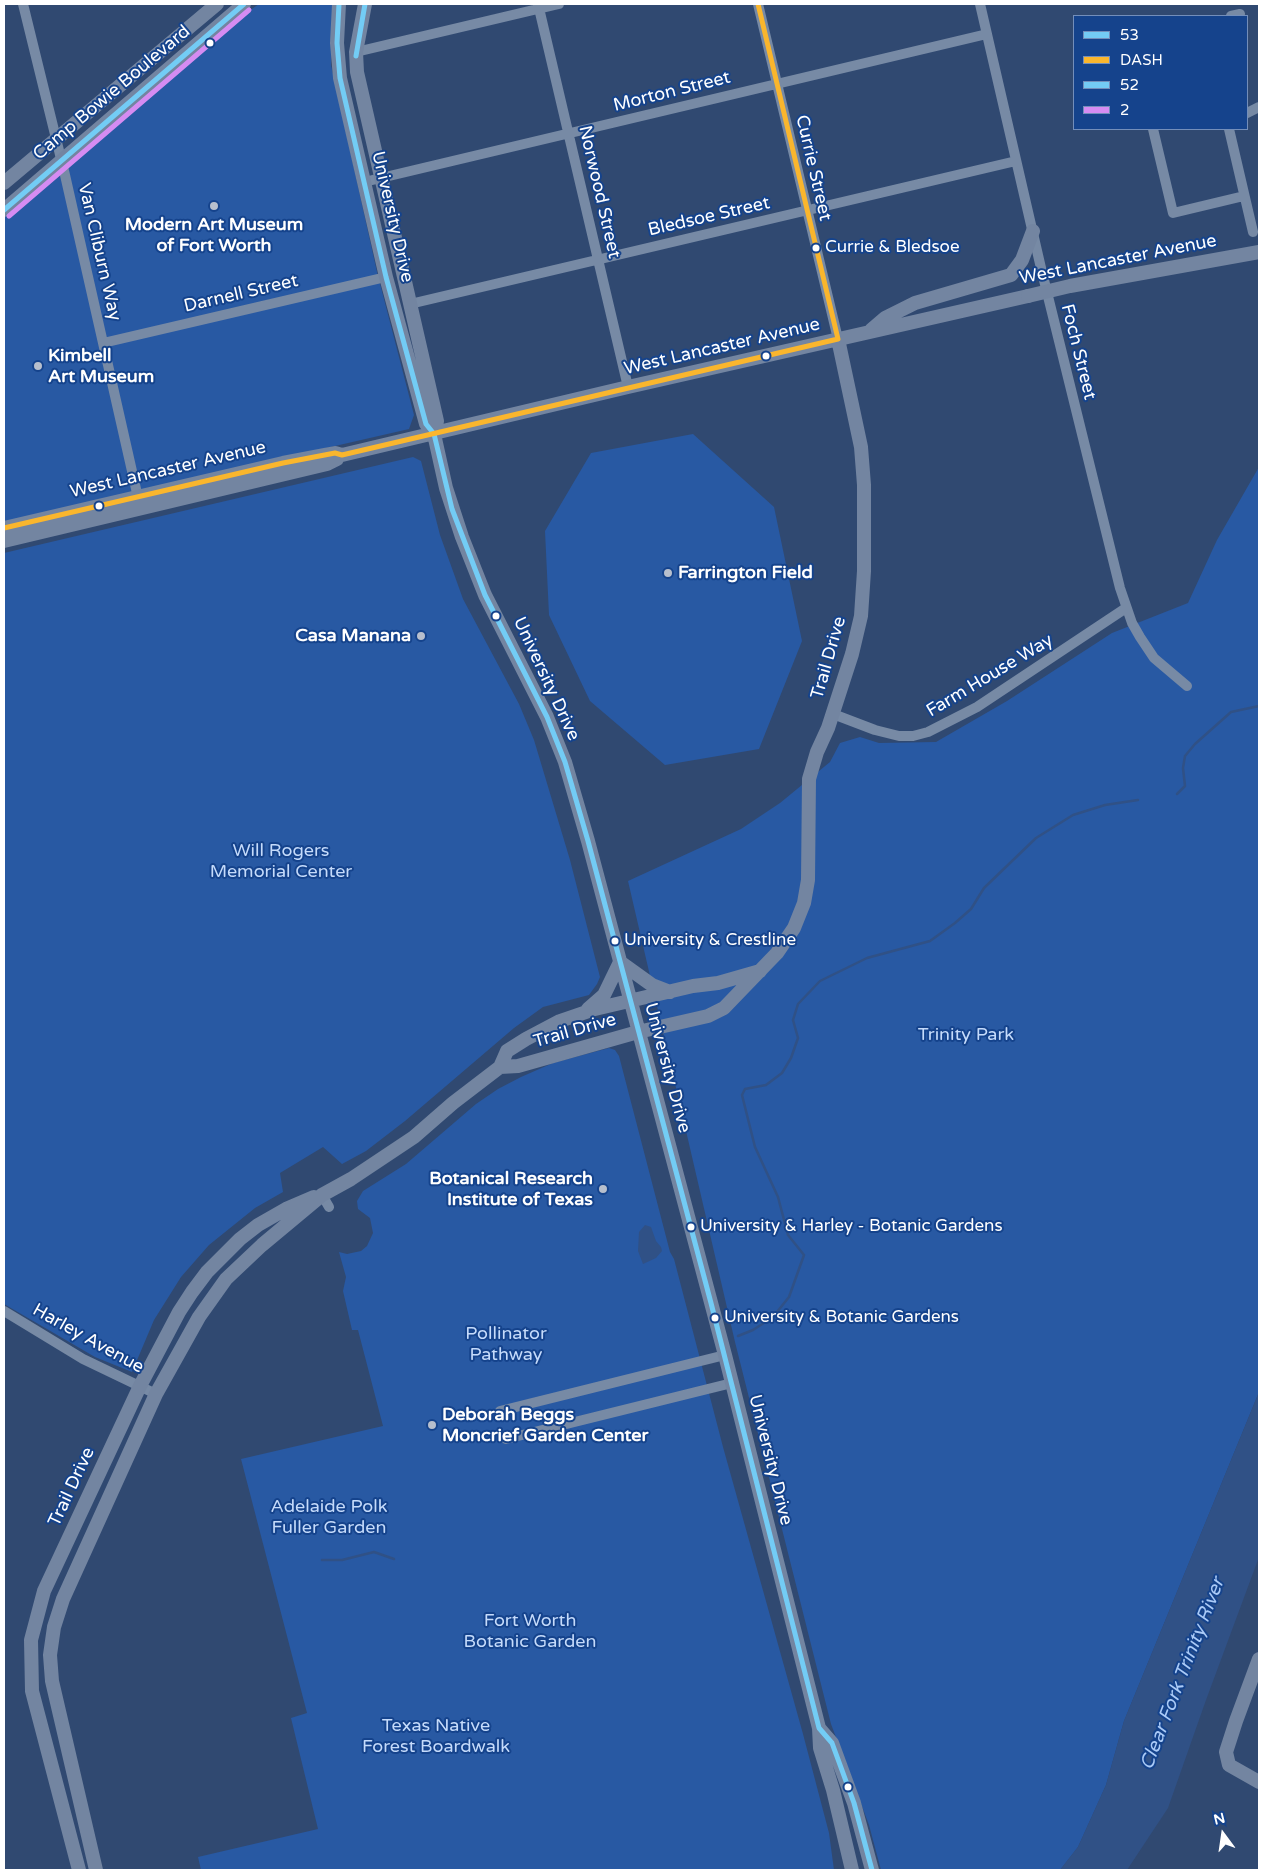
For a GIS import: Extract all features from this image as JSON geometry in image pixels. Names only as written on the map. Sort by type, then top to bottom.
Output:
[{"type":"main road","name":"Camp Bowie Boulevard","points":[[4,183],[217,4]]},
{"type":"main road","name":"Camp Bowie Boulevard","points":[[4,210],[244,4]]},
{"type":"main road","name":"University Drive","points":[[339,4],[337,43],[340,78],[386,277],[426,424],[434,434],[446,488],[464,544],[485,595],[547,717],[564,762],[620,962],[725,1355],[819,1728],[820,1748],[852,1870]]},
{"type":"main road","name":"University Drive","points":[[365,4],[356,52],[357,72],[437,422],[434,434]]},
{"type":"main road","points":[[197,21],[209,35]]},
{"type":"main road","points":[[868,333],[885,318],[915,303],[1011,276],[1022,260],[1033,232]]},
{"type":"main road","name":"West Lancaster Avenue","points":[[4,541],[282,463],[335,453],[342,455],[628,387],[1070,286],[1259,252]]},
{"type":"main road","points":[[386,277],[395,284],[410,304]]},
{"type":"main road","name":"Trail Drive","points":[[500,1067],[518,1066],[638,1032],[708,1016],[724,1008],[777,953],[794,928],[804,903],[808,880],[809,779],[817,752],[833,714],[852,654],[860,616],[864,571],[864,485],[861,447],[838,340]]},
{"type":"main road","name":"West Lancaster Avenue","points":[[4,528],[139,502]]},
{"type":"main road","points":[[586,1011],[604,995],[620,962],[652,985],[670,992]]},
{"type":"main road","name":"Trail Drive","points":[[96,1870],[52,1681],[50,1655],[54,1627],[62,1599],[156,1394],[199,1317],[226,1279],[262,1245],[325,1201],[351,1179],[398,1148],[500,1067],[507,1052],[560,1020],[586,1011],[738,978],[760,971]]},
{"type":"main road","name":"Trail Drive","points":[[79,1870],[32,1691],[31,1640],[44,1591],[140,1386],[179,1312],[208,1272],[224,1254],[258,1225],[286,1209],[311,1198],[325,1201]]},
{"type":"main road","points":[[1259,1659],[1226,1752],[1229,1765],[1259,1782]]},
{"type":"main road","points":[[38,1712],[58,1706]]},
{"type":"main road","name":"University Drive","points":[[819,1728],[832,1743],[854,1802],[872,1870]]},
{"type":"street","name":"Van Cliburn Way","points":[[23,4],[61,160],[139,502]]},
{"type":"street","points":[[356,52],[539,6],[559,4]]},
{"type":"street","name":"Currie Street","points":[[758,4],[838,340]]},
{"type":"street","name":"Foch Street","points":[[980,4],[1016,162],[1126,608],[1140,638],[1154,658],[1187,686]]},
{"type":"street","name":"Norwood Street","points":[[539,6],[628,387]]},
{"type":"street","name":"Morton Street","points":[[364,182],[987,34]]},
{"type":"street","points":[[1155,130],[1173,213],[1244,196]]},
{"type":"street","points":[[1229,130],[1253,232]]},
{"type":"street","name":"Bledsoe Street","points":[[410,304],[1016,162]]},
{"type":"street","name":"Darnell Street","points":[[103,343],[386,277]]},
{"type":"street","name":"Farm House Way","points":[[833,714],[875,730],[899,736],[913,736],[928,732],[944,726],[978,707],[1126,608]]},
{"type":"street","name":"Harley Avenue","points":[[4,1311],[83,1359],[156,1394]]},
{"type":"street","points":[[500,1411],[725,1355]]},
{"type":"street","points":[[506,1440],[732,1383]]},
{"type":"street","points":[[846,1844],[865,1840]]},
{"type":"green space","points":[[259,4],[333,4],[331,65],[377,272],[414,415],[409,429],[4,522],[4,216],[239,18]]},
{"type":"green space","name":"Farrington Field","points":[[693,434],[774,507],[802,641],[759,749],[665,765],[590,701],[549,615],[545,531],[591,453]]},
{"type":"green space","name":"Will Rogers Memorial Center","points":[[413,457],[421,461],[440,535],[463,599],[519,704],[534,740],[570,860],[600,977],[589,995],[543,1007],[514,1028],[405,1121],[366,1151],[342,1164],[323,1147],[280,1173],[283,1192],[255,1208],[209,1245],[181,1277],[154,1320],[132,1372],[95,1357],[4,1304],[4,553]]},
{"type":"green space","name":"Trinity Park","points":[[1259,467],[1259,1392],[1124,1721],[1106,1785],[1078,1847],[1060,1870],[881,1870],[869,1825],[831,1724],[735,1342],[628,881],[741,829],[780,803],[830,762],[840,743],[860,737],[879,743],[936,742],[1007,701],[1112,633],[1188,603],[1217,540]]},
{"type":"green space","name":"Fort Worth Botanic Garden","points":[[609,1048],[615,1050],[619,1056],[670,1252],[674,1259],[723,1447],[803,1734],[829,1833],[834,1870],[201,1870],[198,1857],[318,1829],[291,1718],[307,1713],[241,1459],[383,1426],[358,1330],[352,1330],[343,1291],[346,1277],[339,1252],[347,1254],[361,1251],[367,1246],[373,1233],[370,1218],[358,1209],[357,1201],[363,1191],[406,1164],[476,1104],[498,1089],[553,1063]]},
{"type":"water","points":[[645,1225],[651,1227],[662,1251],[656,1258],[643,1264],[638,1251],[639,1232]]},
{"type":"water","name":"Clear Fork Trinity River","points":[[1259,1392],[1259,1557],[1168,1808],[1127,1870],[1060,1870],[1078,1847],[1106,1785],[1124,1721]]},
{"type":"waterway","points":[[1177,794],[1185,786],[1183,768],[1185,756],[1195,744],[1231,712],[1259,706]]},
{"type":"waterway","points":[[738,1336],[753,1330],[773,1317],[789,1297],[804,1255],[788,1235],[778,1197],[755,1147],[742,1095],[745,1089],[766,1085],[782,1073],[791,1058],[798,1038],[793,1020],[798,1004],[820,981],[867,958],[930,941],[971,909],[984,888],[1036,838],[1073,815],[1105,805],[1138,800]]},
{"type":"waterway","points":[[322,1560],[342,1560],[374,1552],[394,1559]]},
{"type":"transit line","name":"52","points":[[4,210],[244,4]]},
{"type":"transit line","name":"53","points":[[339,4],[337,43],[340,78],[386,277],[426,424],[434,434],[452,509],[485,595],[547,717],[565,762],[588,841],[711,1303],[819,1728],[832,1743],[854,1803],[872,1870]]},
{"type":"transit line","name":"53","points":[[356,56],[365,4]]},
{"type":"transit line","name":"DASH","points":[[4,528],[283,463],[335,453],[342,455],[838,339],[758,4]]},
{"type":"transit line","name":"2","points":[[9,216],[249,10]]},
{"type":"place","name":"Modern Art Museum of Fort Worth","points":[[214,206]]},
{"type":"place","name":"Currie & Bledsoe","points":[[816,248]]},
{"type":"place","name":"Kimbell Art Museum","points":[[38,366]]},
{"type":"place","name":"Farrington Field","points":[[668,573]]},
{"type":"place","name":"Casa Manana","points":[[421,636]]},
{"type":"place","name":"University & Crestline","points":[[615,941]]},
{"type":"place","name":"Botanical Research Institute of Texas","points":[[603,1189]]},
{"type":"place","name":"University & Harley - Botanic Gardens","points":[[691,1227]]},
{"type":"place","name":"University & Botanic Gardens","points":[[715,1318]]},
{"type":"place","name":"Deborah Beggs Moncrief Garden Center","points":[[432,1425]]},
{"type":"park label","name":"Pollinator Pathway","points":[[506,1344]]},
{"type":"park label","name":"Adelaide Polk Fuller Garden","points":[[329,1517]]},
{"type":"park label","name":"Texas Native Forest Boardwalk","points":[[436,1736]]}]
